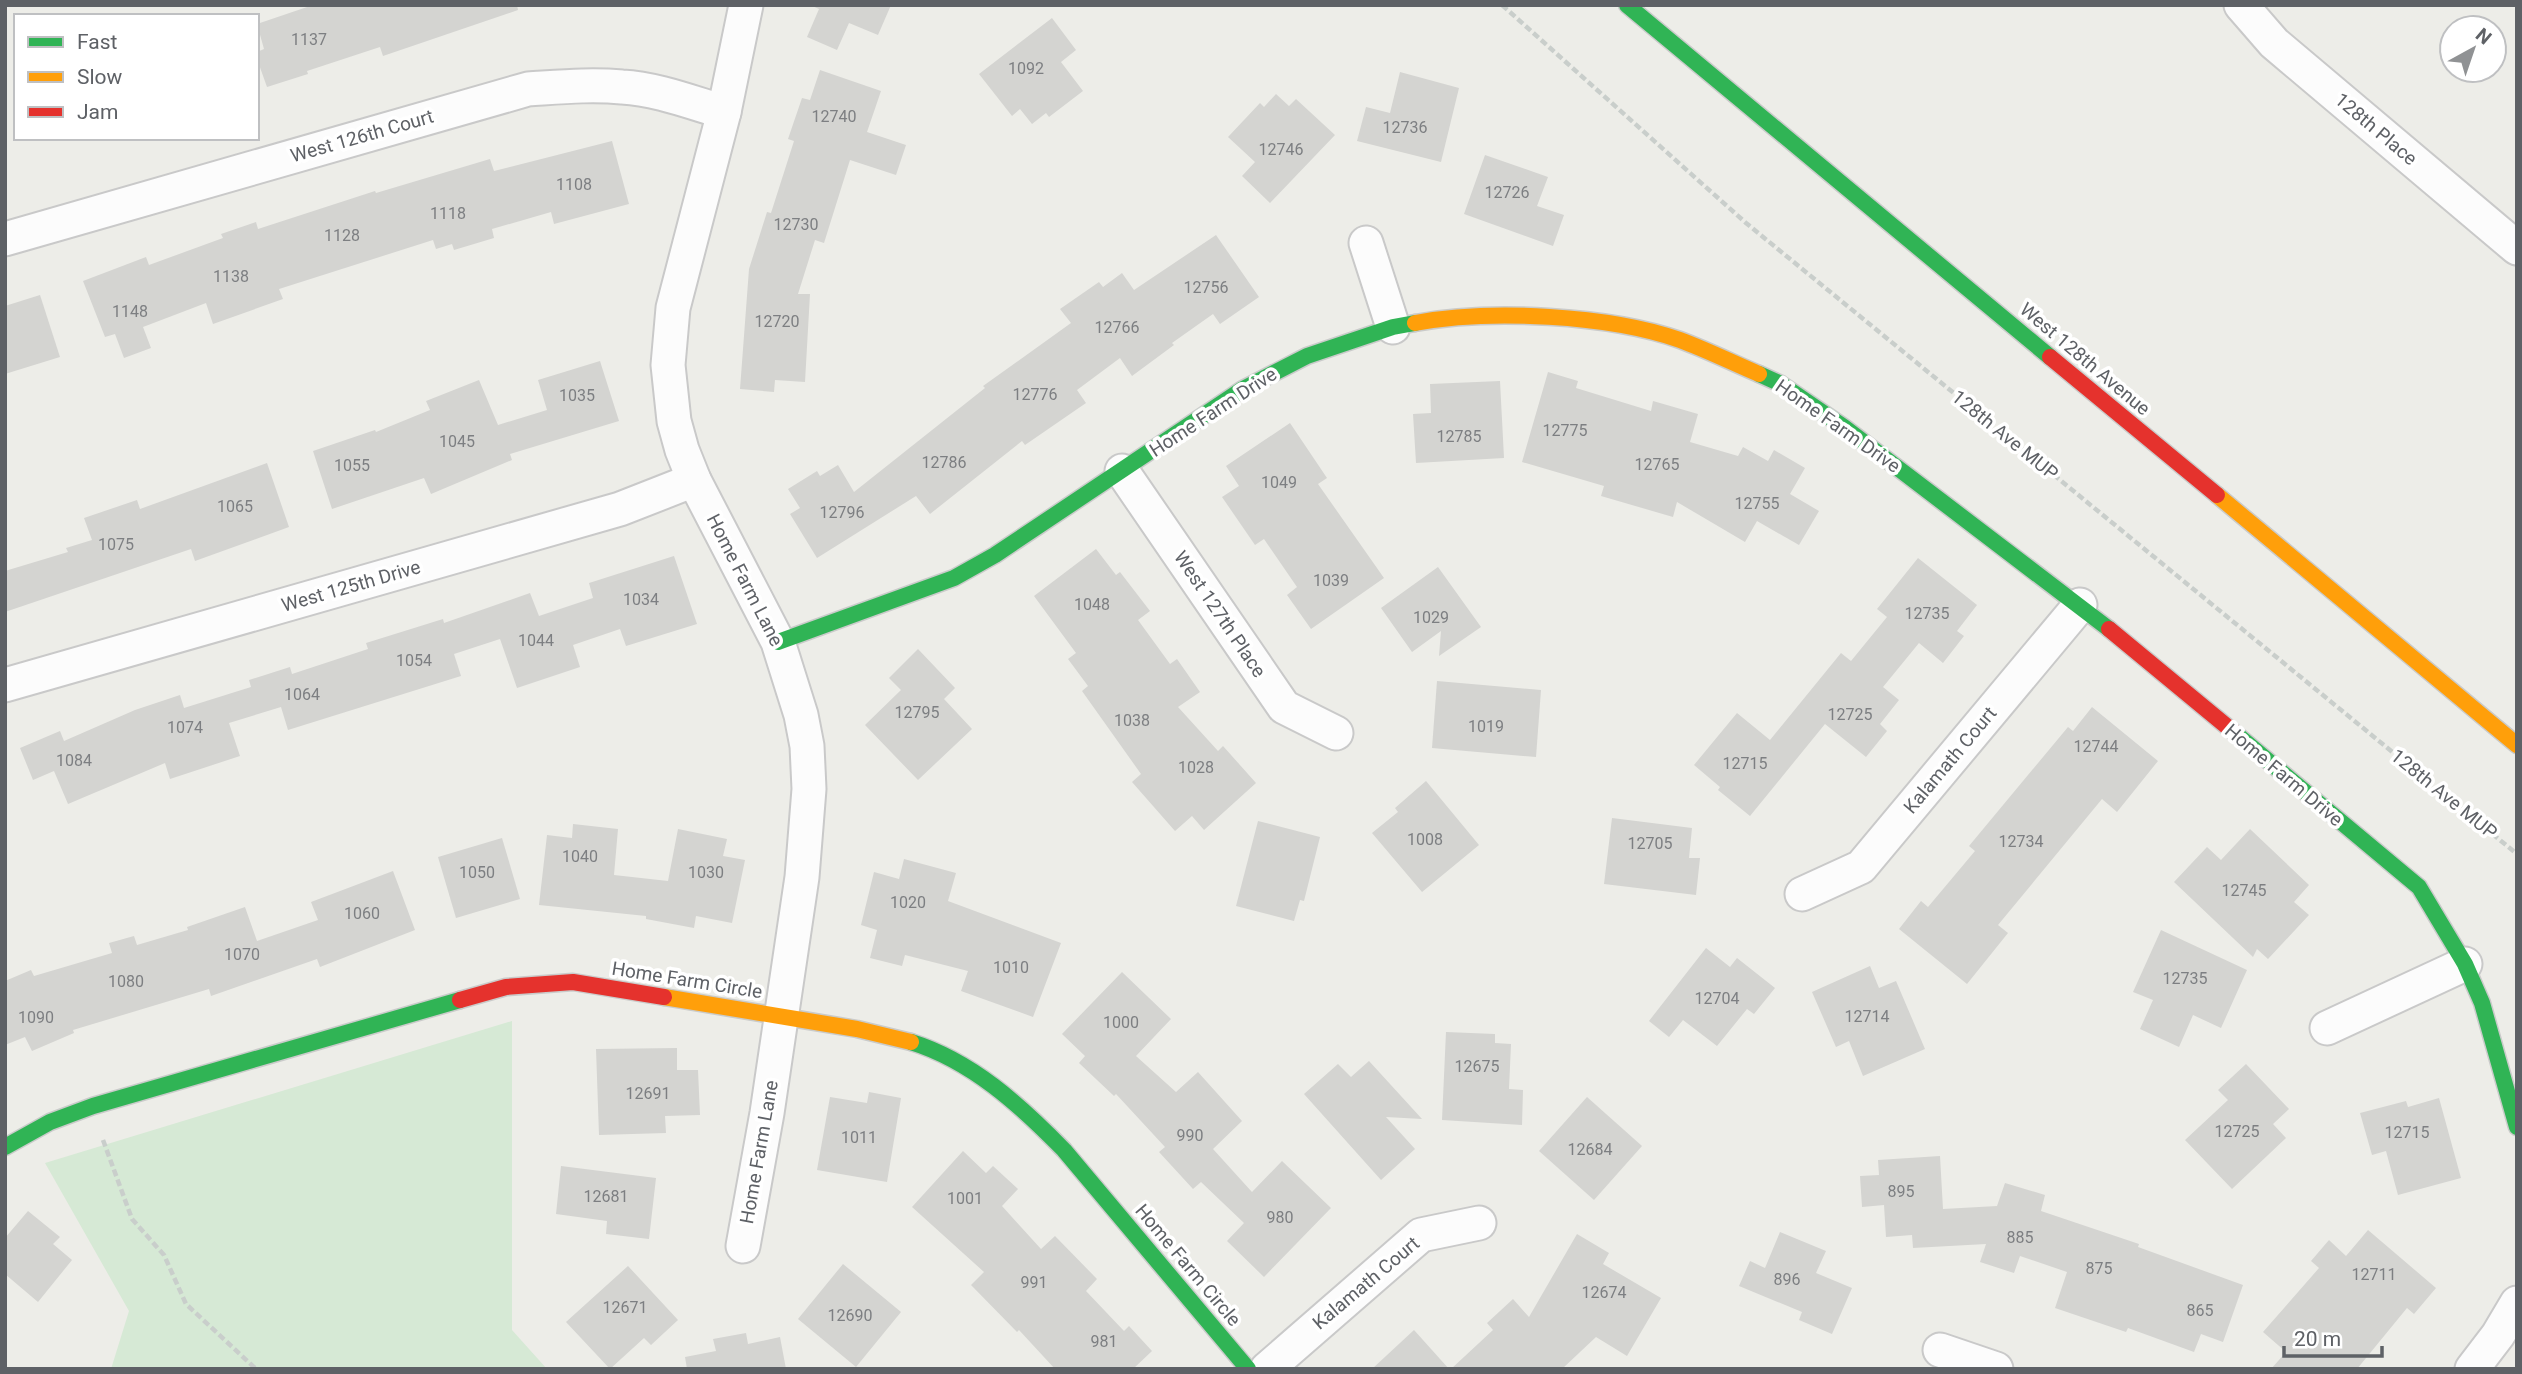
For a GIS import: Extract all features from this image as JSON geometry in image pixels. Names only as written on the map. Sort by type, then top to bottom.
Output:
[{"type":"street","name":"Home Farm Lane","points":[[743,1246],[782,1016],[802,877],[809,789],[807,746],[801,715],[778,642],[694,480],[674,421],[669,392],[669,354],[673,308],[724,112],[746,5]]},
{"type":"street","name":"West 128th Avenue","points":[[1627,5],[2517,745]]},
{"type":"street","name":"128th Place","points":[[2241,5],[2274,43],[2517,248]]},
{"type":"street","name":"West 126th Court","points":[[5,239],[528,89],[579,85],[624,87],[666,94],[724,112]]},
{"type":"street","points":[[1366,243],[1393,327]]},
{"type":"street","name":"Home Farm Drive","points":[[778,642],[954,579],[995,555],[1269,374],[1307,356],[1393,327],[1442,318],[1518,317],[1622,326],[1679,341],[1749,368],[1781,383],[1810,402],[2080,604],[2419,887],[2465,964],[2482,1003],[2517,1127]]},
{"type":"street","name":"West 127th Place","points":[[1122,471],[1283,707],[1336,733]]},
{"type":"street","name":"West 125th Drive","points":[[5,685],[620,509],[694,480]]},
{"type":"street","name":"Kalamath Court","points":[[1802,894],[1861,867],[2080,604]]},
{"type":"street","points":[[2326,1028],[2465,964]]},
{"type":"street","name":"Home Farm Circle","points":[[5,1147],[50,1122],[93,1106],[473,995],[540,983],[573,982],[782,1016],[891,1036],[933,1050],[969,1068],[1002,1091],[1064,1150],[1248,1369]]},
{"type":"street","name":"Kalamath Court","points":[[1267,1369],[1421,1235],[1479,1223]]},
{"type":"street","points":[[2472,1369],[2498,1335],[2517,1303]]},
{"type":"street","points":[[1940,1350],[1996,1369]]},
{"type":"path","name":"128th Ave MUP","points":[[1502,5],[1746,223],[2517,854]]},
{"type":"path","points":[[93,1106],[132,1219],[164,1255],[186,1304],[256,1369]]},
{"type":"green space","points":[[512,1021],[512,1330],[547,1369],[111,1369],[129,1311],[45,1163]]},
{"type":"building","points":[[313,5],[517,5],[518,10],[383,56],[380,47],[267,87],[259,65],[259,51],[264,49],[259,23]]},
{"type":"building","points":[[810,5],[891,5],[878,35],[849,23],[837,50],[807,37],[819,9]]},
{"type":"building","points":[[1052,18],[1076,50],[1061,62],[1083,91],[1049,117],[1046,113],[1032,124],[1020,109],[1012,116],[979,74]]},
{"type":"building","points":[[820,70],[881,91],[867,132],[906,145],[896,175],[850,160],[824,243],[815,240],[798,294],[810,294],[805,382],[775,380],[774,392],[740,389],[749,269],[767,212],[771,213],[794,141],[788,139],[802,98],[810,100]]},
{"type":"building","points":[[1400,72],[1459,88],[1441,162],[1357,141],[1366,107],[1390,113]]},
{"type":"building","points":[[1276,94],[1289,106],[1296,99],[1335,135],[1270,203],[1242,176],[1255,162],[1228,137],[1260,103],[1264,107]]},
{"type":"building","points":[[612,141],[629,204],[554,224],[551,212],[492,229],[494,238],[454,250],[452,244],[436,249],[433,240],[279,289],[283,299],[213,324],[206,303],[143,327],[151,348],[124,358],[115,334],[105,337],[83,281],[146,257],[149,265],[223,238],[221,234],[256,222],[258,229],[375,191],[376,193],[490,159],[494,171]]},
{"type":"building","points":[[1485,155],[1548,177],[1537,206],[1564,215],[1553,246],[1464,214]]},
{"type":"building","points":[[1216,235],[1259,297],[1220,324],[1213,314],[1132,376],[1120,358],[1077,390],[1086,403],[1025,445],[1022,441],[930,514],[916,496],[817,558],[790,514],[800,508],[788,489],[817,471],[820,476],[838,465],[854,492],[985,388],[983,386],[1071,323],[1060,309],[1099,282],[1103,287],[1122,273],[1134,290]]},
{"type":"building","points":[[40,295],[60,357],[5,374],[5,306]]},
{"type":"building","points":[[600,361],[619,421],[510,454],[512,460],[431,494],[424,478],[332,509],[313,451],[375,430],[376,432],[430,410],[426,401],[479,380],[498,425],[547,410],[538,380]]},
{"type":"building","points":[[1548,372],[1578,381],[1576,388],[1651,411],[1653,401],[1698,414],[1690,442],[1738,456],[1743,447],[1768,461],[1774,450],[1805,468],[1790,494],[1819,511],[1799,545],[1757,521],[1745,542],[1677,502],[1673,517],[1601,496],[1604,486],[1522,462]]},
{"type":"building","points":[[1500,381],[1504,458],[1416,463],[1413,414],[1431,413],[1430,384]]},
{"type":"building","points":[[1290,423],[1327,478],[1318,484],[1384,578],[1311,629],[1287,595],[1297,587],[1264,539],[1255,545],[1222,497],[1239,486],[1226,466]]},
{"type":"building","points":[[267,463],[289,527],[195,561],[191,549],[5,612],[5,571],[68,552],[66,548],[92,540],[84,518],[137,500],[140,509]]},
{"type":"building","points":[[1096,549],[1116,575],[1120,572],[1150,611],[1138,620],[1170,664],[1177,659],[1200,692],[1178,707],[1218,751],[1223,746],[1256,783],[1204,830],[1192,816],[1175,831],[1132,782],[1141,774],[1082,691],[1088,686],[1068,659],[1076,653],[1034,596]]},
{"type":"building","points":[[674,556],[697,624],[626,646],[620,629],[573,645],[580,667],[517,688],[500,639],[454,654],[461,676],[288,730],[281,707],[229,723],[240,756],[170,779],[165,763],[68,804],[54,771],[33,780],[20,748],[60,731],[64,741],[135,710],[180,695],[184,708],[251,687],[249,680],[290,667],[292,674],[368,649],[366,643],[443,619],[444,623],[530,593],[539,616],[593,598],[589,583]]},
{"type":"building","points":[[1918,558],[1977,605],[1957,631],[1964,636],[1943,663],[1919,643],[1883,687],[1899,700],[1880,724],[1887,731],[1866,757],[1825,724],[1750,816],[1718,790],[1720,787],[1694,765],[1737,713],[1770,740],[1841,653],[1851,661],[1887,617],[1877,609]]},
{"type":"building","points":[[1438,567],[1481,627],[1439,656],[1441,631],[1412,652],[1381,608]]},
{"type":"building","points":[[918,649],[955,688],[944,699],[972,729],[918,780],[865,725],[901,690],[889,678]]},
{"type":"building","points":[[1437,681],[1541,690],[1536,757],[1432,748]]},
{"type":"building","points":[[2092,707],[2158,761],[2117,812],[2102,799],[1998,925],[2008,933],[1967,984],[1899,929],[1921,901],[1928,907],[1975,851],[1969,846],[2068,727],[2073,731]]},
{"type":"building","points":[[1426,781],[1479,845],[1422,892],[1372,833],[1398,812],[1395,808]]},
{"type":"building","points":[[1612,818],[1692,828],[1689,858],[1700,858],[1696,895],[1604,884]]},
{"type":"building","points":[[1258,821],[1320,837],[1304,901],[1300,900],[1294,921],[1236,906]]},
{"type":"building","points":[[573,824],[618,829],[614,875],[668,881],[678,829],[727,839],[723,856],[745,860],[732,923],[696,916],[694,928],[646,919],[646,916],[539,905],[547,835],[572,838]]},
{"type":"building","points":[[2250,829],[2309,885],[2294,902],[2309,915],[2268,959],[2257,949],[2253,957],[2174,882],[2207,847],[2221,860]]},
{"type":"building","points":[[502,838],[520,899],[456,918],[438,857]]},
{"type":"building","points":[[904,859],[956,873],[948,901],[1061,943],[1033,1017],[961,991],[968,971],[905,955],[902,966],[870,958],[877,930],[861,925],[874,872],[899,879]]},
{"type":"building","points":[[393,871],[415,930],[320,967],[317,959],[211,996],[209,989],[73,1030],[74,1033],[32,1051],[25,1037],[5,1045],[5,981],[31,970],[34,976],[112,953],[109,943],[134,936],[137,945],[188,930],[187,927],[245,907],[257,941],[318,920],[311,902]]},
{"type":"building","points":[[2161,930],[2247,970],[2221,1028],[2193,1015],[2179,1047],[2140,1029],[2153,1000],[2133,992]]},
{"type":"building","points":[[1706,948],[1730,967],[1737,958],[1775,988],[1754,1014],[1747,1009],[1717,1046],[1683,1020],[1669,1037],[1649,1021]]},
{"type":"building","points":[[1870,966],[1879,988],[1896,981],[1925,1049],[1863,1076],[1849,1041],[1836,1047],[1812,992]]},
{"type":"building","points":[[1122,972],[1171,1019],[1136,1056],[1176,1092],[1198,1072],[1242,1121],[1213,1149],[1252,1192],[1282,1161],[1331,1208],[1264,1277],[1227,1241],[1244,1223],[1201,1182],[1193,1189],[1159,1152],[1165,1147],[1116,1094],[1114,1096],[1079,1063],[1085,1056],[1062,1034]]},
{"type":"building","points":[[1446,1032],[1495,1034],[1495,1043],[1511,1044],[1509,1089],[1523,1090],[1522,1125],[1442,1120]]},
{"type":"building","points":[[677,1048],[677,1070],[698,1070],[700,1115],[665,1116],[666,1133],[599,1135],[596,1049]]},
{"type":"building","points":[[1369,1061],[1422,1119],[1386,1117],[1415,1149],[1381,1180],[1304,1094],[1338,1064],[1351,1077]]},
{"type":"building","points":[[2246,1064],[2289,1109],[2273,1124],[2286,1138],[2232,1189],[2185,1140],[2228,1100],[2218,1090]]},
{"type":"building","points":[[869,1092],[901,1098],[887,1182],[817,1170],[830,1097],[867,1103]]},
{"type":"building","points":[[1587,1097],[1642,1146],[1594,1200],[1539,1151]]},
{"type":"building","points":[[2439,1098],[2461,1178],[2398,1195],[2386,1151],[2372,1155],[2360,1113],[2406,1101],[2408,1107]]},
{"type":"building","points":[[963,1151],[986,1173],[993,1166],[1018,1189],[1002,1206],[1041,1249],[1055,1236],[1097,1279],[1086,1291],[1124,1331],[1129,1326],[1152,1351],[1133,1369],[1055,1369],[1019,1330],[1017,1332],[971,1285],[984,1272],[912,1207]]},
{"type":"building","points":[[1940,1156],[1943,1209],[1997,1206],[2005,1183],[2045,1195],[2041,1211],[2139,1244],[2138,1247],[2243,1285],[2223,1342],[2201,1334],[2194,1352],[2128,1328],[2126,1332],[2055,1308],[2067,1272],[2020,1256],[2014,1273],[1980,1262],[1986,1244],[1913,1248],[1912,1235],[1886,1237],[1884,1205],[1862,1207],[1860,1176],[1879,1175],[1878,1160]]},
{"type":"building","points":[[561,1166],[656,1178],[649,1239],[606,1234],[607,1221],[556,1214]]},
{"type":"building","points":[[28,1211],[60,1237],[53,1244],[72,1260],[38,1302],[5,1274],[5,1238]]},
{"type":"building","points":[[2368,1230],[2436,1288],[2414,1314],[2407,1308],[2357,1369],[2271,1369],[2286,1352],[2263,1332],[2319,1268],[2311,1261],[2329,1240],[2346,1256]]},
{"type":"building","points":[[1780,1232],[1826,1251],[1816,1273],[1852,1288],[1832,1334],[1799,1320],[1802,1312],[1739,1286],[1750,1261],[1765,1268]]},
{"type":"building","points":[[1577,1234],[1609,1253],[1603,1264],[1661,1298],[1627,1356],[1596,1337],[1562,1369],[1451,1369],[1493,1330],[1487,1323],[1513,1299],[1529,1317]]},
{"type":"building","points":[[843,1264],[901,1312],[856,1367],[798,1319]]},
{"type":"building","points":[[628,1266],[678,1320],[651,1345],[644,1338],[610,1369],[566,1322]]},
{"type":"building","points":[[1414,1330],[1449,1369],[1372,1369]]},
{"type":"building","points":[[746,1333],[748,1344],[780,1337],[786,1369],[687,1369],[685,1357],[716,1351],[713,1339]]},
{"type":"traffic: fast","points":[[1627,5],[2050,357]]},
{"type":"traffic: fast","points":[[778,642],[954,578],[995,555],[1243,389],[1307,356],[1393,327],[1415,323]]},
{"type":"traffic: fast","points":[[1759,374],[1781,384],[1844,427],[2109,629]]},
{"type":"traffic: fast","points":[[2236,734],[2419,887],[2465,964],[2482,1003],[2517,1127]]},
{"type":"traffic: fast","points":[[5,1147],[50,1122],[93,1106],[460,1000]]},
{"type":"traffic: fast","points":[[911,1042],[933,1050],[975,1073],[994,1086],[1047,1133],[1248,1369]]},
{"type":"traffic: slow","points":[[1415,323],[1478,316],[1513,316],[1585,320],[1619,325],[1680,340],[1759,374]]},
{"type":"traffic: slow","points":[[2217,495],[2517,745]]},
{"type":"traffic: slow","points":[[664,997],[857,1029],[911,1042]]},
{"type":"traffic: jam","points":[[2050,357],[2217,495]]},
{"type":"traffic: jam","points":[[2109,629],[2236,734]]},
{"type":"traffic: jam","points":[[460,1000],[506,987],[573,982],[664,997]]}]
